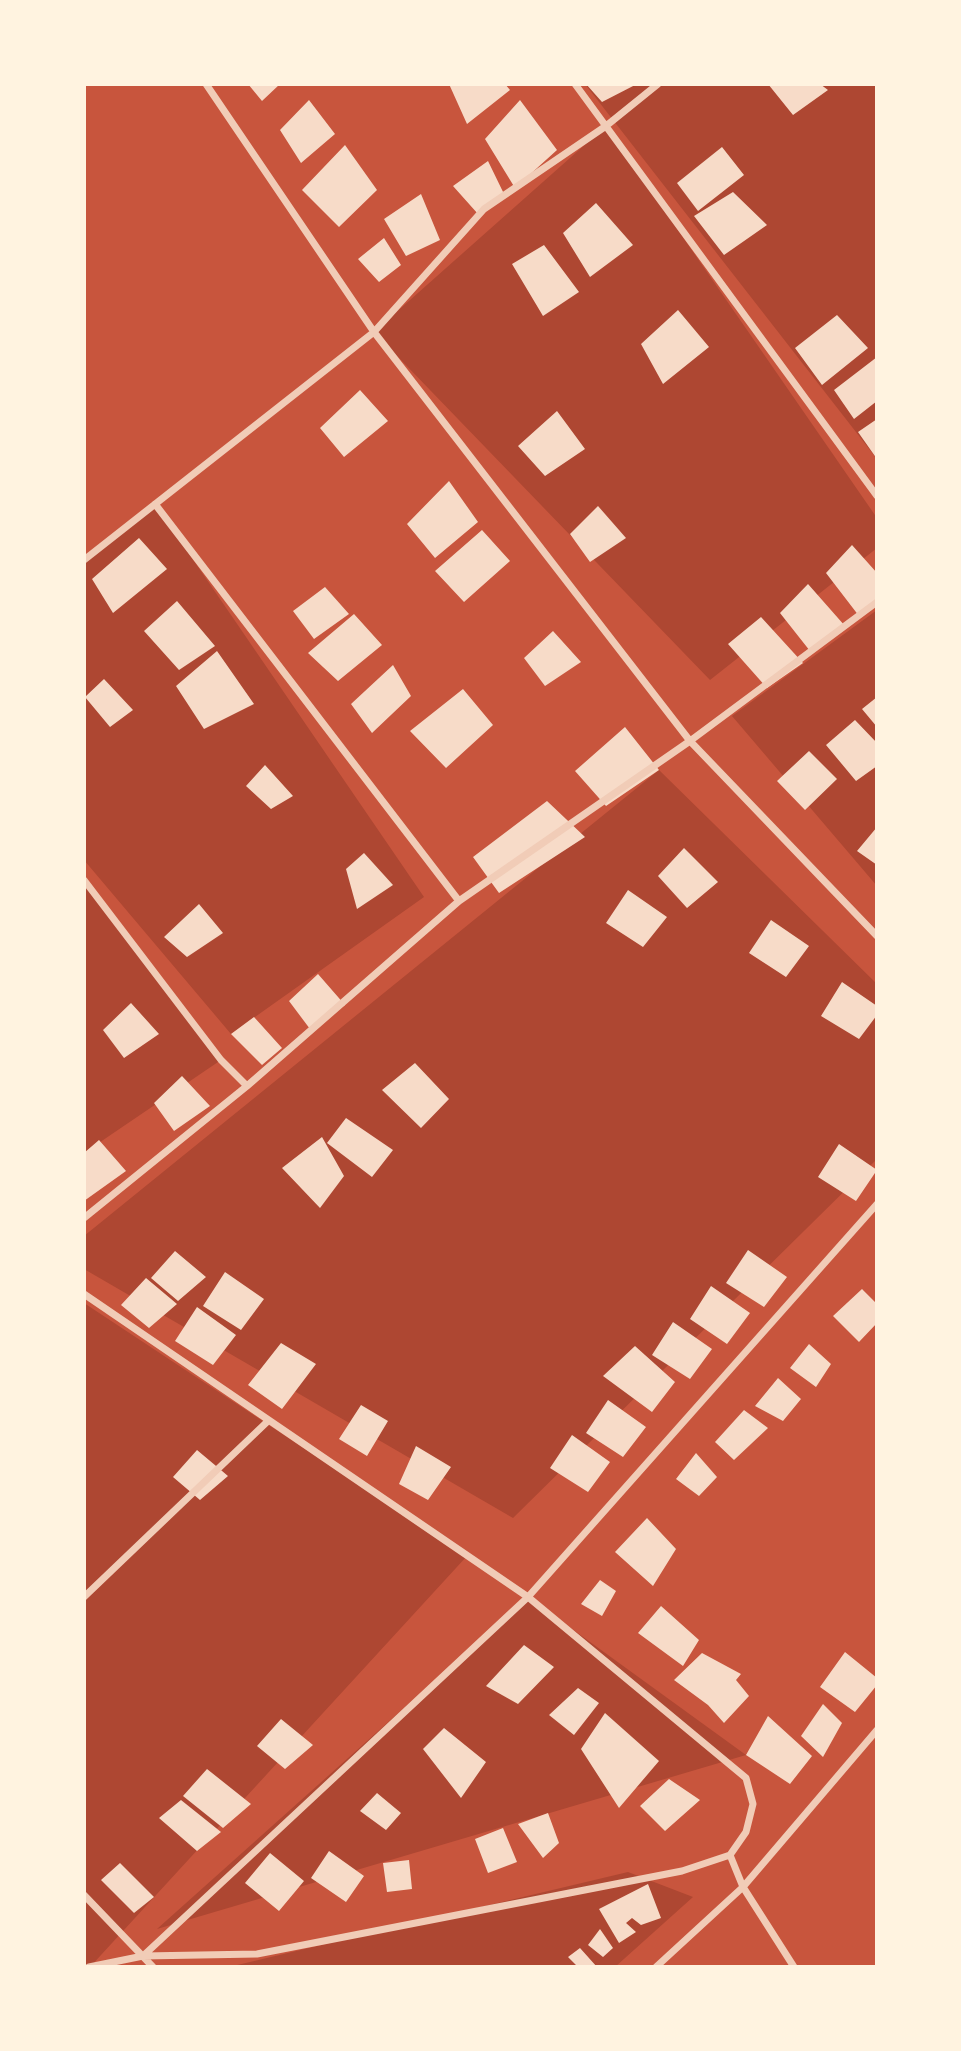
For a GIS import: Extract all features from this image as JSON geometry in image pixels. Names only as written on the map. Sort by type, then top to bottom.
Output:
[{"type":"street","points":[[206,84],[374,332],[690,741],[877,936]]},
{"type":"street","points":[[575,84],[877,496]]},
{"type":"street","points":[[84,560],[374,332],[484,209],[606,126],[658,84]]},
{"type":"street","points":[[155,504],[459,901]]},
{"type":"street","points":[[84,1218],[247,1086],[459,901],[690,741],[877,602]]},
{"type":"street","points":[[84,880],[221,1060],[247,1086]]},
{"type":"street","points":[[143,1956],[528,1597],[877,1204]]},
{"type":"street","points":[[84,1294],[528,1597],[746,1778],[753,1804],[747,1832],[730,1855],[682,1871],[257,1954],[143,1956],[89,1967]]},
{"type":"street","points":[[84,1597],[268,1421]]},
{"type":"street","points":[[656,1967],[743,1887],[877,1730]]},
{"type":"street","points":[[730,1855],[743,1887],[794,1967]]},
{"type":"street","points":[[84,1895],[153,1967]]},
{"type":"shaded area","points":[[585,84],[877,84],[877,459]]},
{"type":"shaded area","points":[[606,126],[877,518],[877,548],[710,680],[374,332]]},
{"type":"shaded area","points":[[155,504],[424,897],[231,1034],[84,860],[84,559]]},
{"type":"shaded area","points":[[877,610],[877,886],[732,716]]},
{"type":"shaded area","points":[[659,770],[877,984],[877,1159],[513,1518],[84,1269],[84,1236]]},
{"type":"shaded area","points":[[84,880],[221,1060],[84,1153]]},
{"type":"shaded area","points":[[84,1303],[467,1556],[90,1967],[84,1967]]},
{"type":"shaded area","points":[[528,1597],[746,1755],[157,1929]]},
{"type":"shaded area","points":[[628,1872],[693,1897],[615,1967],[229,1967]]},
{"type":"building","points":[[248,84],[280,84],[262,101]]},
{"type":"building","points":[[449,84],[505,84],[510,90],[467,124]]},
{"type":"building","points":[[586,84],[637,84],[602,102]]},
{"type":"building","points":[[768,84],[820,84],[828,90],[793,115]]},
{"type":"building","points":[[309,100],[335,134],[301,163],[280,130]]},
{"type":"building","points":[[520,100],[557,150],[515,188],[485,139]]},
{"type":"building","points":[[345,145],[377,190],[339,227],[302,190]]},
{"type":"building","points":[[722,147],[744,175],[698,211],[677,183]]},
{"type":"building","points":[[488,161],[505,196],[478,214],[453,186]]},
{"type":"building","points":[[733,192],[767,225],[724,255],[694,216]]},
{"type":"building","points":[[421,194],[440,240],[406,256],[384,219]]},
{"type":"building","points":[[596,203],[633,245],[590,277],[563,233]]},
{"type":"building","points":[[384,238],[401,265],[379,282],[358,259]]},
{"type":"building","points":[[544,245],[579,292],[543,316],[512,264]]},
{"type":"building","points":[[678,310],[709,347],[663,384],[641,344]]},
{"type":"building","points":[[837,315],[868,348],[822,385],[795,348]]},
{"type":"building","points":[[877,357],[877,401],[854,419],[834,390]]},
{"type":"building","points":[[360,390],[388,421],[344,457],[320,428]]},
{"type":"building","points":[[557,411],[585,449],[545,476],[518,446]]},
{"type":"building","points":[[877,419],[877,459],[858,432]]},
{"type":"building","points":[[449,481],[478,522],[435,558],[407,524]]},
{"type":"building","points":[[598,506],[626,538],[590,562],[570,534]]},
{"type":"building","points":[[482,530],[510,561],[464,602],[435,571]]},
{"type":"building","points":[[139,538],[167,569],[113,613],[92,579]]},
{"type":"building","points":[[852,545],[877,573],[877,604],[859,616],[826,573]]},
{"type":"building","points":[[808,584],[845,626],[810,651],[780,613]]},
{"type":"building","points":[[325,587],[349,614],[314,639],[293,611]]},
{"type":"building","points":[[177,601],[215,646],[179,670],[144,631]]},
{"type":"building","points":[[354,614],[382,645],[338,681],[308,653]]},
{"type":"building","points":[[761,617],[803,663],[767,688],[728,644]]},
{"type":"building","points":[[553,631],[581,662],[545,686],[524,658]]},
{"type":"building","points":[[217,651],[254,704],[204,729],[176,686]]},
{"type":"building","points":[[393,665],[411,696],[372,733],[351,704]]},
{"type":"building","points":[[104,679],[133,710],[110,727],[85,697]]},
{"type":"building","points":[[463,689],[493,725],[446,768],[410,731]]},
{"type":"building","points":[[877,697],[877,727],[862,709]]},
{"type":"building","points":[[855,720],[877,743],[877,766],[856,781],[826,745]]},
{"type":"building","points":[[625,727],[659,770],[606,806],[575,771]]},
{"type":"building","points":[[809,751],[837,779],[805,810],[777,781]]},
{"type":"building","points":[[265,765],[293,796],[271,809],[246,786]]},
{"type":"building","points":[[547,801],[585,837],[499,893],[473,857]]},
{"type":"building","points":[[877,827],[877,865],[857,851]]},
{"type":"building","points":[[684,848],[718,882],[687,908],[658,876]]},
{"type":"building","points":[[364,853],[393,885],[357,909],[346,869]]},
{"type":"building","points":[[628,890],[667,917],[643,947],[606,923]]},
{"type":"building","points":[[199,904],[223,933],[187,957],[164,937]]},
{"type":"building","points":[[771,920],[809,946],[786,977],[749,953]]},
{"type":"building","points":[[318,974],[345,1005],[310,1029],[289,1001]]},
{"type":"building","points":[[842,982],[877,1006],[877,1015],[859,1039],[821,1016]]},
{"type":"building","points":[[131,1003],[159,1034],[124,1058],[103,1030]]},
{"type":"building","points":[[254,1017],[282,1048],[262,1065],[231,1034]]},
{"type":"building","points":[[415,1063],[449,1099],[421,1128],[382,1090]]},
{"type":"building","points":[[182,1076],[210,1106],[174,1131],[154,1103]]},
{"type":"building","points":[[346,1118],[393,1150],[372,1177],[327,1143]]},
{"type":"building","points":[[322,1137],[344,1176],[320,1208],[282,1168]]},
{"type":"building","points":[[99,1140],[126,1171],[84,1201],[84,1153]]},
{"type":"building","points":[[839,1144],[877,1170],[856,1201],[818,1177]]},
{"type":"building","points":[[748,1250],[787,1277],[764,1307],[726,1283]]},
{"type":"building","points":[[175,1251],[206,1277],[178,1301],[151,1278]]},
{"type":"building","points":[[225,1272],[264,1299],[241,1330],[203,1306]]},
{"type":"building","points":[[146,1278],[177,1304],[149,1328],[121,1305]]},
{"type":"building","points":[[711,1286],[750,1313],[727,1344],[690,1319]]},
{"type":"building","points":[[862,1289],[877,1304],[877,1323],[859,1342],[833,1316]]},
{"type":"building","points":[[197,1307],[236,1335],[213,1365],[175,1341]]},
{"type":"building","points":[[673,1322],[712,1349],[690,1379],[652,1355]]},
{"type":"building","points":[[281,1343],[316,1364],[282,1409],[248,1385]]},
{"type":"building","points":[[809,1344],[831,1364],[816,1387],[790,1368]]},
{"type":"building","points":[[635,1346],[675,1382],[652,1412],[603,1376]]},
{"type":"building","points":[[778,1378],[801,1399],[783,1421],[755,1406]]},
{"type":"building","points":[[608,1400],[646,1427],[623,1457],[586,1433]]},
{"type":"building","points":[[361,1405],[388,1421],[367,1456],[339,1439]]},
{"type":"building","points":[[744,1410],[768,1428],[734,1460],[715,1442]]},
{"type":"building","points":[[572,1435],[610,1462],[588,1492],[550,1468]]},
{"type":"building","points":[[416,1446],[451,1467],[428,1500],[399,1484]]},
{"type":"building","points":[[197,1450],[228,1476],[200,1500],[173,1477]]},
{"type":"building","points":[[696,1453],[717,1477],[699,1496],[676,1479]]},
{"type":"building","points":[[647,1518],[676,1549],[653,1586],[615,1552]]},
{"type":"building","points":[[600,1580],[616,1591],[602,1616],[581,1604]]},
{"type":"building","points":[[661,1606],[699,1640],[683,1666],[638,1633]]},
{"type":"building","points":[[524,1645],[554,1667],[518,1704],[486,1686]]},
{"type":"building","points":[[845,1652],[877,1678],[877,1685],[855,1712],[820,1687]]},
{"type":"building","points":[[702,1653],[741,1674],[736,1680],[749,1696],[724,1723],[708,1705],[674,1680]]},
{"type":"building","points":[[578,1688],[599,1703],[574,1735],[549,1715]]},
{"type":"building","points":[[823,1704],[842,1723],[823,1757],[801,1736]]},
{"type":"building","points":[[605,1713],[659,1761],[619,1808],[581,1749]]},
{"type":"building","points":[[768,1716],[812,1756],[790,1784],[746,1755]]},
{"type":"building","points":[[281,1719],[313,1745],[285,1769],[257,1746]]},
{"type":"building","points":[[444,1728],[486,1762],[461,1798],[423,1749]]},
{"type":"building","points":[[207,1769],[251,1804],[223,1828],[183,1796]]},
{"type":"building","points":[[669,1779],[700,1800],[665,1831],[640,1806]]},
{"type":"building","points":[[377,1793],[401,1813],[386,1830],[360,1811]]},
{"type":"building","points":[[181,1800],[221,1832],[197,1851],[159,1818]]},
{"type":"building","points":[[548,1813],[559,1843],[543,1858],[518,1824]]},
{"type":"building","points":[[503,1828],[517,1862],[488,1873],[475,1839]]},
{"type":"building","points":[[329,1851],[364,1876],[346,1902],[311,1878]]},
{"type":"building","points":[[270,1853],[304,1881],[279,1911],[245,1883]]},
{"type":"building","points":[[409,1860],[412,1889],[387,1892],[383,1863]]},
{"type":"building","points":[[120,1863],[154,1897],[134,1913],[101,1880]]},
{"type":"building","points":[[648,1884],[661,1918],[641,1925],[632,1918],[626,1923],[636,1932],[619,1943],[599,1909]]},
{"type":"building","points":[[600,1929],[613,1948],[603,1957],[588,1945]]},
{"type":"building","points":[[580,1948],[597,1967],[578,1967],[568,1957]]}]
